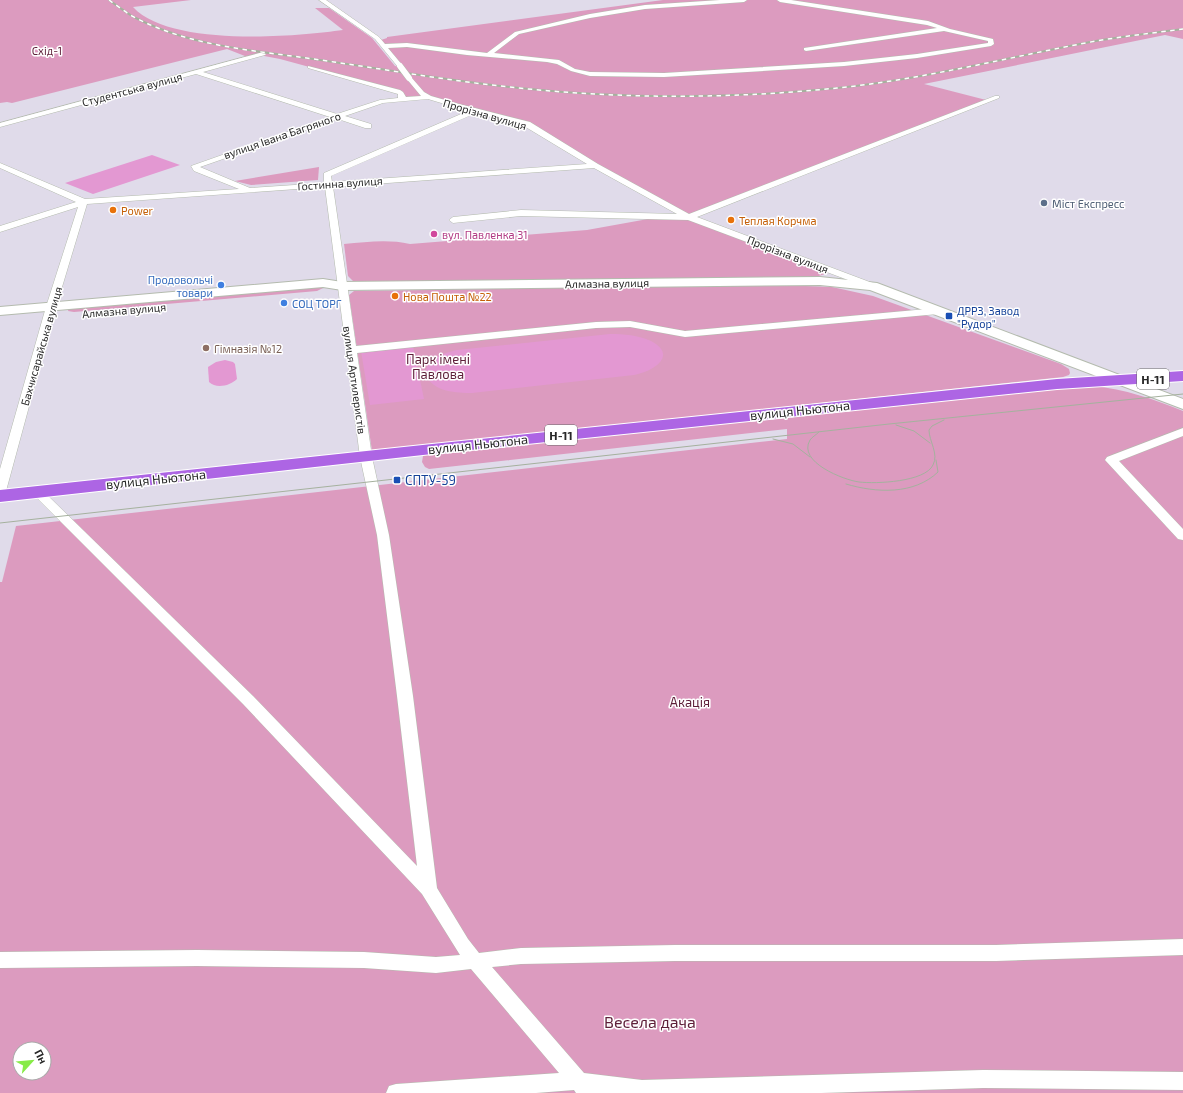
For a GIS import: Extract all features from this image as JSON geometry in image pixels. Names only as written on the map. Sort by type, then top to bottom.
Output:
[{"type":"main road","name":"Н-11","points":[[1123,381],[1183,376]]},
{"type":"main road","name":"вулиця Ньютона","points":[[0,496],[1057,384],[1123,381]]},
{"type":"street","name":"Прорізна вулиця","points":[[322,0],[377,38],[422,93],[429,97],[475,112],[527,124],[595,166],[689,217],[1183,404]]},
{"type":"street","points":[[489,54],[518,34],[590,16],[645,7],[744,0]]},
{"type":"street","points":[[384,46],[407,45],[467,53],[553,61],[573,70],[590,74],[664,75],[844,64],[917,56],[991,44],[991,40],[986,38],[945,29],[928,23],[780,0]]},
{"type":"street","points":[[806,49],[945,29]]},
{"type":"street","name":"Студентська вулиця","points":[[0,125],[263,54]]},
{"type":"street","points":[[310,67],[398,92],[401,93],[403,97]]},
{"type":"street","points":[[196,72],[368,126]]},
{"type":"street","name":"вулиця Івана Багряного","points":[[250,190],[197,169],[195,166],[382,101],[403,97],[429,97]]},
{"type":"street","points":[[453,220],[521,213],[582,213],[689,217],[997,97]]},
{"type":"street","points":[[328,184],[327,175],[475,112]]},
{"type":"street","points":[[0,165],[84,202]]},
{"type":"street","name":"Гостинна вулиця","points":[[84,202],[595,166]]},
{"type":"street","points":[[0,174],[12,170]]},
{"type":"street","name":"вулиця Артилеристів","points":[[328,184],[366,457],[383,535],[405,696],[428,889]]},
{"type":"street","points":[[0,229],[84,202]]},
{"type":"street","name":"Бахчисарайська вулиця","points":[[0,491],[49,312],[84,202]]},
{"type":"street","name":"Алмазна вулиця","points":[[0,320],[49,312],[324,292],[342,286],[820,281],[872,286]]},
{"type":"street","name":"Алмазна вулиця","points":[[0,311],[49,312]]},
{"type":"street","points":[[351,350],[596,325],[630,324],[685,334],[938,311]]},
{"type":"street","points":[[1183,431],[1170,438],[1111,460],[1183,536]]},
{"type":"street","points":[[37,492],[248,700],[428,889],[462,944],[475,961],[584,1087]]},
{"type":"street","points":[[0,960],[197,958],[364,960],[436,965],[529,956],[675,953],[996,953],[1183,947]]},
{"type":"street","points":[[396,1093],[584,1087],[642,1089],[983,1079],[1183,1081]]},
{"type":"green space","name":"Схід-1","points":[[0,0],[191,0],[133,7],[151,20],[174,28],[202,34],[233,36],[294,35],[343,30],[315,8],[329,8],[372,38],[395,66],[405,68],[381,40],[387,37],[663,0],[1183,0],[1183,39],[1165,35],[924,84],[990,101],[690,217],[832,271],[825,274],[811,278],[776,277],[360,283],[353,281],[348,276],[344,244],[386,241],[410,244],[587,230],[648,219],[688,217],[527,124],[429,97],[404,99],[398,91],[280,59],[259,55],[250,58],[227,49],[12,103],[0,103]]},
{"type":"green space","points":[[152,155],[180,165],[93,194],[65,183]]},
{"type":"green space","points":[[319,167],[318,180],[251,185],[235,181]]},
{"type":"green space","name":"Парк імені Павлова","points":[[779,285],[832,287],[873,296],[1061,364],[1069,369],[1070,373],[1069,375],[1063,377],[372,451],[349,295],[354,291]]},
{"type":"green space","points":[[322,286],[323,288],[317,291],[74,312],[68,311],[69,308]]},
{"type":"green space","points":[[610,334],[631,335],[651,341],[663,352],[663,358],[655,367],[648,371],[634,375],[472,393],[459,393],[440,388],[429,381],[426,375],[426,369],[432,361],[441,355],[457,350]]},
{"type":"green space","points":[[413,346],[424,399],[370,405],[361,351]]},
{"type":"green space","points":[[225,360],[235,364],[237,379],[223,386],[212,384],[209,382],[208,367],[216,362]]},
{"type":"green space","points":[[1093,386],[1105,387],[1139,395],[1183,411],[1183,1093],[0,1093],[0,582],[2,582],[16,526],[787,439],[787,429],[429,469],[425,467],[422,462],[423,456],[427,452],[1049,388]]},
{"type":"tram line","points":[[0,523],[889,424],[1183,394]]},
{"type":"tram line","points":[[819,432],[810,440],[808,448],[810,456],[833,474],[859,482],[877,483],[899,481],[920,475],[928,471],[933,465],[935,456],[929,430],[932,426],[944,420]]},
{"type":"tram line","points":[[896,425],[914,431],[930,443]]},
{"type":"tram line","points":[[773,439],[793,444],[810,457]]},
{"type":"tram line","points":[[846,484],[882,490],[894,490],[918,485],[938,472],[936,460]]},
{"type":"railway","points":[[109,0],[132,16],[155,27],[180,36],[230,47],[496,86],[558,92],[638,96],[717,96],[797,92],[870,84],[935,73],[1096,41],[1183,29]]},
{"type":"place","name":"Міст Експресс","points":[[1044,203]]},
{"type":"place","name":"Power","points":[[113,210]]},
{"type":"place","name":"Теплая Корчма","points":[[731,220]]},
{"type":"place","name":"вул. Павленка 31","points":[[434,234]]},
{"type":"place","name":"Продовольчі товари","points":[[221,285]]},
{"type":"place","name":"Нова Пошта №22","points":[[395,296]]},
{"type":"place","name":"СОЦ ТОРГ","points":[[284,303]]},
{"type":"place","name":"ДРРЗ, Завод \"Рудор\"","points":[[949,316]]},
{"type":"place","name":"Гімназія №12","points":[[206,348]]},
{"type":"place","name":"СПТУ-59","points":[[397,480]]},
{"type":"park label","name":"Акація","points":[[690,702]]},
{"type":"park label","name":"Весела дача","points":[[650,1021]]}]
